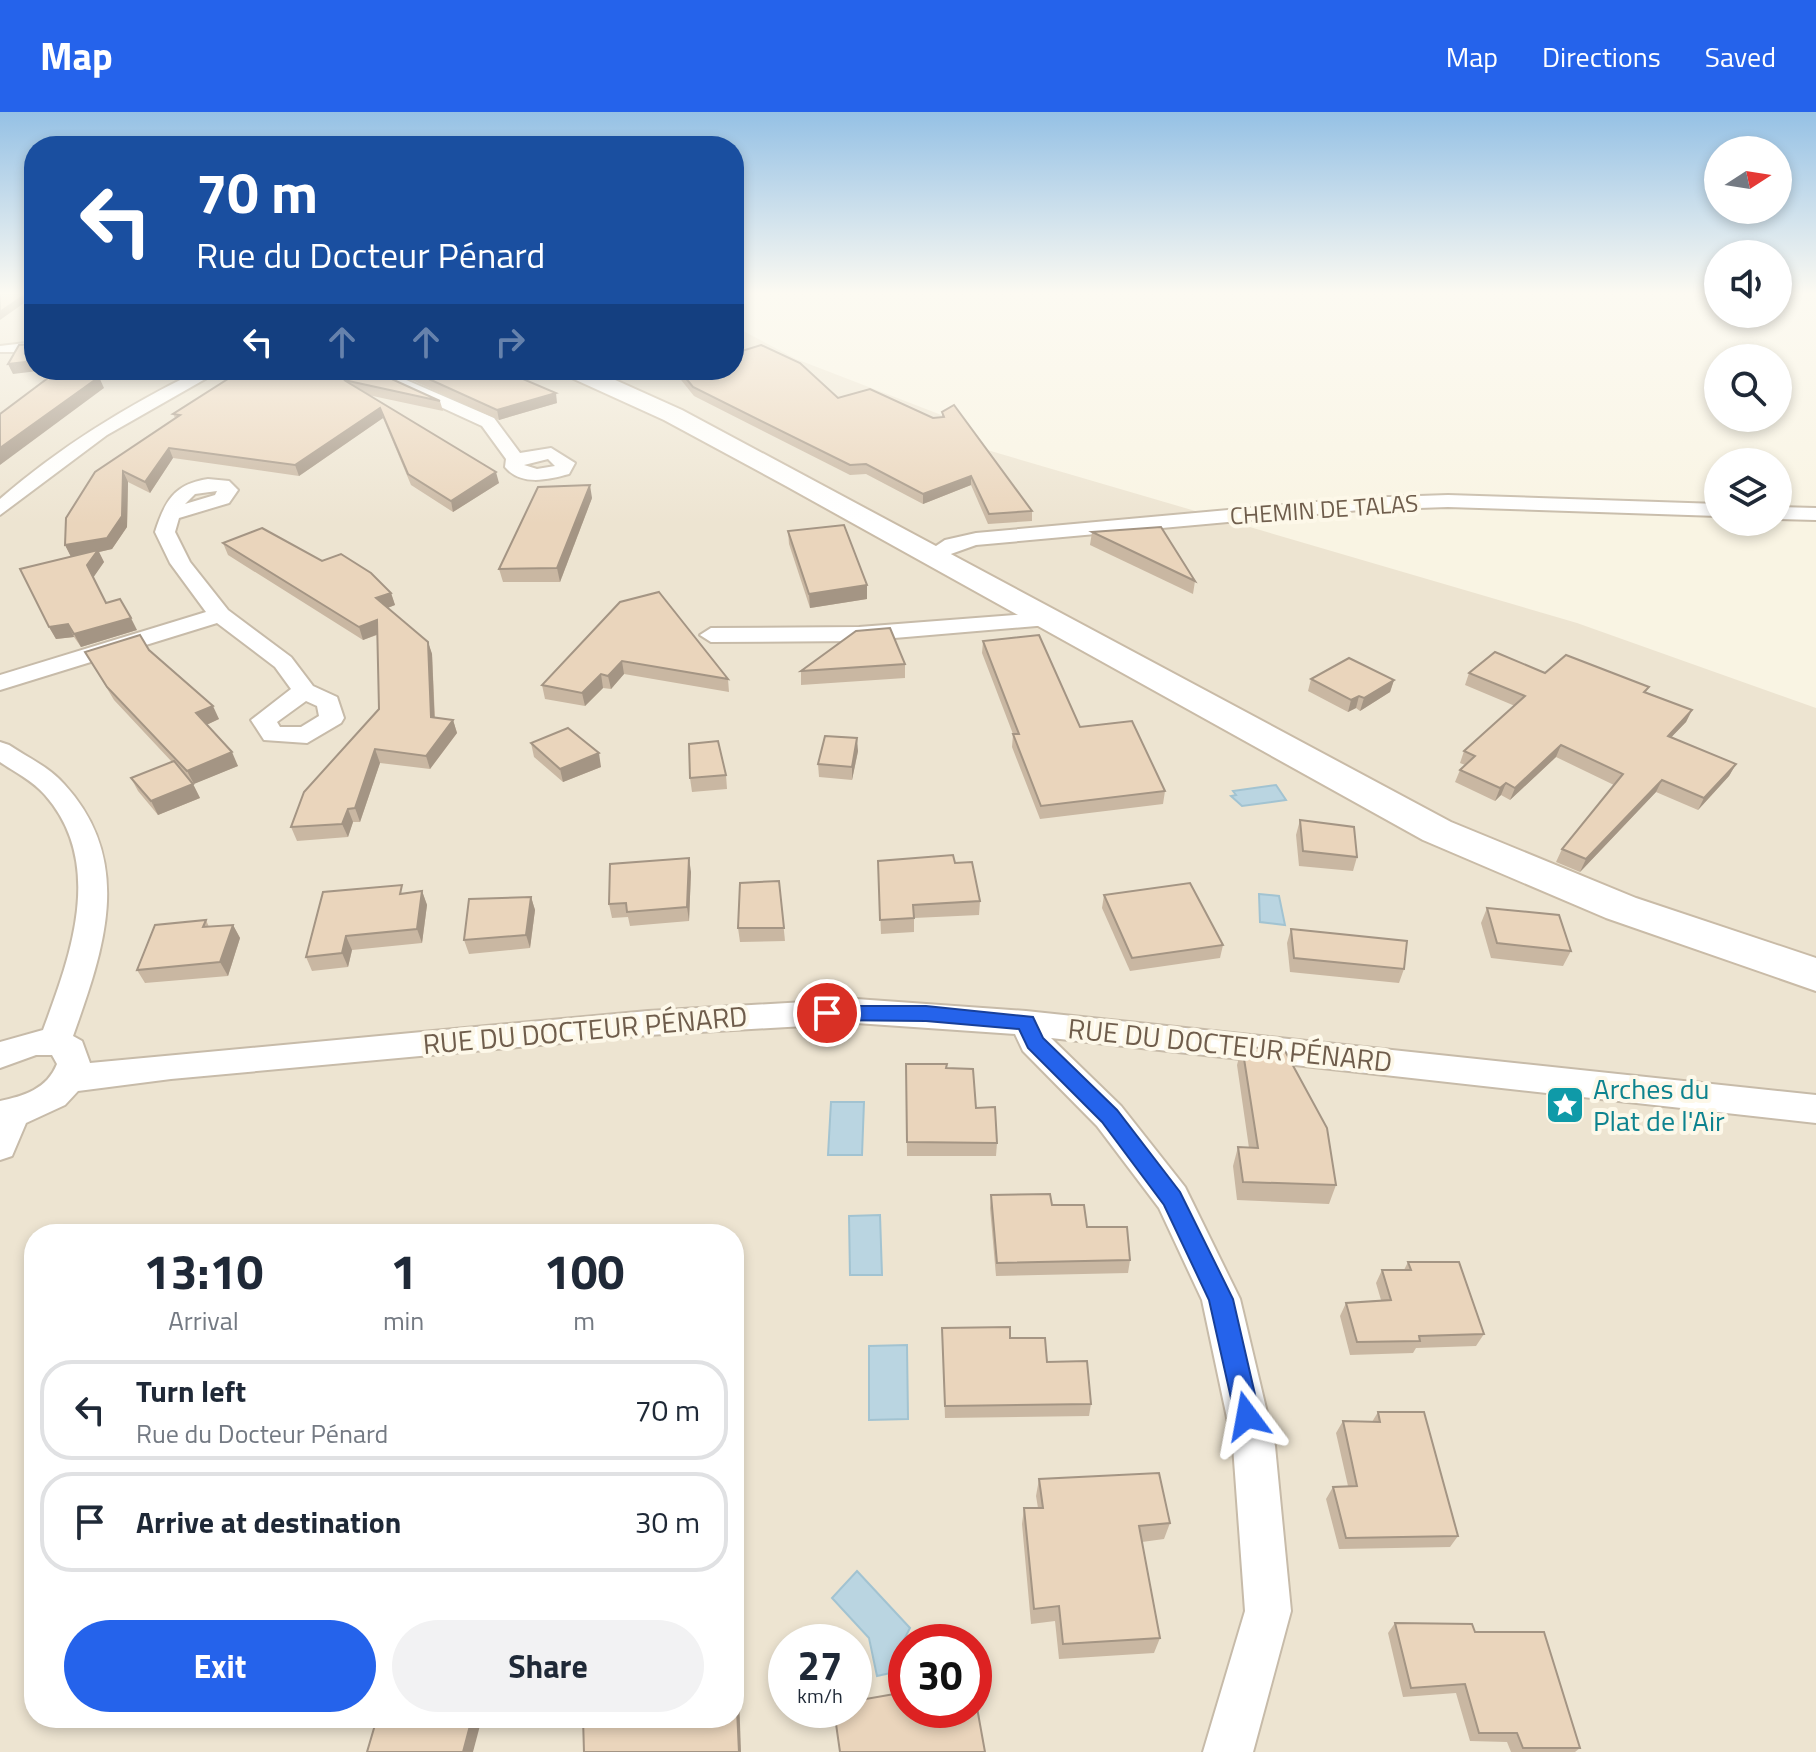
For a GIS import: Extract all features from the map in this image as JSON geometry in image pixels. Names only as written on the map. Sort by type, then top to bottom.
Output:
[{"type":"main road","points":[[595,380],[673,415],[934,554],[1437,831],[1621,908],[1816,975]]},
{"type":"street","points":[[0,509],[37,474],[75,447],[195,380]]},
{"type":"street","points":[[394,380],[488,422],[515,459]]},
{"type":"street","name":"CHEMIN DE TALAS","points":[[934,554],[952,544],[976,539],[1147,526],[1360,504],[1533,501],[1704,509]]},
{"type":"street","points":[[1792,513],[1816,514]]},
{"type":"street","points":[[171,514],[165,532],[175,553],[220,615],[283,662],[304,691]]},
{"type":"street","points":[[0,683],[220,615]]},
{"type":"street","points":[[711,635],[859,634],[1052,619]]},
{"type":"street","points":[[0,750],[55,789],[84,830],[96,885],[86,955],[55,1041]]},
{"type":"street","name":"RUE DU DOCTEUR PÉNARD","points":[[70,1079],[187,1064],[648,1023],[856,1011],[1026,1023],[1816,1109]]},
{"type":"street","points":[[1026,1023],[1035,1042],[1109,1116],[1172,1198],[1221,1299],[1254,1446],[1268,1611],[1228,1752]]},
{"type":"street","points":[[0,1055],[18,1046],[55,1041],[68,1045],[75,1054],[76,1065],[70,1079],[55,1094],[36,1106],[6,1114],[0,1146]]},
{"type":"shaded area","points":[[0,371],[24,371],[24,380],[744,380],[744,371],[826,371],[957,421],[984,449],[1577,623],[1816,708],[1816,1752],[0,1752]]},
{"type":"water","points":[[1276,785],[1286,800],[1242,806],[1231,796],[1236,795],[1233,791]]},
{"type":"water","points":[[1259,894],[1279,896],[1285,925],[1260,922]]},
{"type":"water","points":[[831,1102],[864,1102],[862,1155],[828,1155]]},
{"type":"water","points":[[880,1215],[882,1275],[850,1275],[849,1216]]},
{"type":"water","points":[[907,1345],[908,1419],[869,1420],[869,1346]]},
{"type":"water","points":[[857,1571],[906,1624],[888,1624],[888,1674],[877,1676],[872,1652],[872,1624],[856,1624],[832,1598]]},
{"type":"building","points":[[744,371],[808,371],[838,398],[870,389],[933,418],[944,417],[942,412],[954,405],[1032,511],[989,514],[971,476],[923,494],[866,464],[850,465],[693,387],[687,380],[744,380]]},
{"type":"building","points":[[45,380],[95,380],[0,448],[0,414]]},
{"type":"building","points":[[226,380],[344,380],[496,472],[451,501],[408,474],[380,408],[295,465],[169,448],[145,482],[123,471],[122,516],[107,538],[65,545],[66,518],[95,472],[180,415],[173,414]]},
{"type":"building","points":[[344,380],[394,380],[440,401]]},
{"type":"building","points":[[431,380],[525,380],[556,393],[497,410]]},
{"type":"building","points":[[590,485],[557,568],[499,569],[538,487]]},
{"type":"building","points":[[844,525],[867,585],[809,594],[788,531]]},
{"type":"building","points":[[1161,527],[1195,581],[1092,532]]},
{"type":"building","points":[[262,528],[322,561],[341,554],[371,573],[391,593],[376,598],[428,642],[431,717],[453,720],[426,756],[375,749],[355,808],[348,809],[342,824],[291,827],[304,792],[379,709],[377,620],[359,627],[223,543]]},
{"type":"building","points":[[98,550],[87,565],[106,603],[120,599],[131,618],[74,634],[68,624],[49,627],[20,569]]},
{"type":"building","points":[[659,592],[728,679],[622,661],[608,676],[601,674],[582,693],[542,685],[620,602]]},
{"type":"building","points":[[890,628],[905,664],[801,671],[856,631]]},
{"type":"building","points":[[140,635],[149,650],[213,706],[196,713],[232,752],[187,771],[107,687],[85,652]]},
{"type":"building","points":[[1039,635],[1080,727],[1132,721],[1165,791],[1041,806],[1013,734],[1019,734],[983,641]]},
{"type":"building","points":[[1495,652],[1545,673],[1566,655],[1649,687],[1644,692],[1692,710],[1668,736],[1736,764],[1704,798],[1662,780],[1586,859],[1562,849],[1623,774],[1561,745],[1515,788],[1506,783],[1500,788],[1460,770],[1475,756],[1464,751],[1525,696],[1469,673]]},
{"type":"building","points":[[1349,658],[1394,680],[1364,698],[1359,696],[1351,700],[1311,679]]},
{"type":"building","points":[[568,728],[599,753],[560,769],[531,743]]},
{"type":"building","points":[[825,736],[857,738],[852,767],[818,764]]},
{"type":"building","points":[[718,741],[726,775],[690,778],[689,744]]},
{"type":"building","points":[[174,761],[193,784],[151,801],[131,778]]},
{"type":"building","points":[[1300,820],[1354,827],[1357,857],[1303,851]]},
{"type":"building","points":[[953,855],[955,863],[972,862],[980,901],[913,905],[914,918],[880,920],[878,861]]},
{"type":"building","points":[[689,858],[687,907],[627,912],[626,903],[609,904],[610,864]]},
{"type":"building","points":[[779,881],[784,928],[738,928],[740,883]]},
{"type":"building","points":[[1190,883],[1223,945],[1132,958],[1104,895]]},
{"type":"building","points":[[402,885],[400,894],[422,891],[417,929],[346,936],[342,953],[306,957],[323,892]]},
{"type":"building","points":[[531,897],[526,935],[464,940],[469,899]]},
{"type":"building","points":[[1487,908],[1559,915],[1571,951],[1497,943]]},
{"type":"building","points":[[206,920],[203,927],[233,925],[220,962],[137,970],[155,925]]},
{"type":"building","points":[[1291,929],[1407,941],[1404,969],[1294,958]]},
{"type":"building","points":[[1242,1046],[1285,1051],[1327,1128],[1336,1185],[1243,1182],[1238,1147],[1258,1148]]},
{"type":"building","points":[[906,1064],[947,1064],[946,1068],[973,1069],[976,1108],[995,1107],[997,1143],[907,1142]]},
{"type":"building","points":[[1050,1194],[1052,1205],[1084,1205],[1087,1227],[1127,1227],[1130,1260],[997,1263],[991,1195]]},
{"type":"building","points":[[1408,1262],[1459,1262],[1484,1334],[1419,1336],[1420,1341],[1357,1342],[1346,1303],[1391,1300],[1382,1270],[1411,1270]]},
{"type":"building","points":[[1010,1327],[1010,1338],[1045,1338],[1047,1362],[1087,1361],[1091,1404],[945,1406],[942,1328]]},
{"type":"building","points":[[1378,1412],[1424,1412],[1458,1536],[1346,1538],[1333,1487],[1357,1486],[1343,1421],[1380,1422]]},
{"type":"building","points":[[1159,1473],[1170,1523],[1139,1526],[1160,1638],[1063,1644],[1059,1606],[1034,1609],[1024,1508],[1043,1508],[1039,1479]]},
{"type":"building","points":[[1395,1623],[1472,1624],[1475,1632],[1544,1632],[1580,1748],[1523,1748],[1517,1733],[1479,1733],[1465,1684],[1411,1688]]},
{"type":"building","points":[[888,1695],[888,1728],[981,1728],[985,1752],[840,1752],[837,1728],[872,1728],[872,1698]]},
{"type":"building","points":[[374,1728],[469,1728],[463,1752],[367,1752]]},
{"type":"building","points":[[583,1728],[738,1728],[739,1752],[584,1752]]},
{"type":"place","name":"Arches du Plat de l'Air","points":[[1565,1105]]},
{"type":"route","points":[[827,1013],[926,1013],[1026,1023],[1035,1042],[1109,1116],[1172,1198],[1221,1299],[1247,1416]]}]
